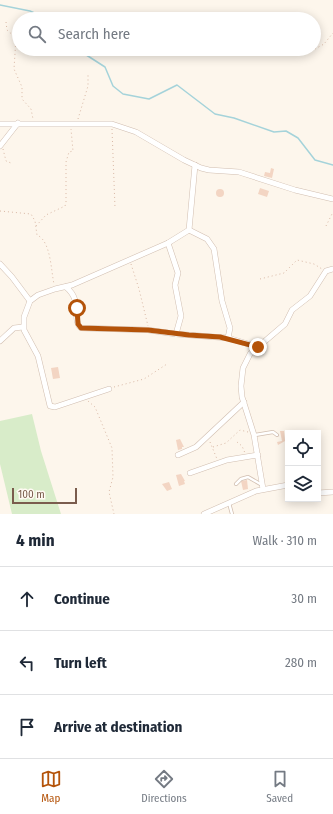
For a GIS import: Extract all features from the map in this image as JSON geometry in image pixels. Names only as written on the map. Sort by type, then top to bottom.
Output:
[{"type":"street","points":[[1,144],[18,123]]},
{"type":"street","points":[[0,124],[112,124],[136,132],[194,165],[209,170],[239,172],[295,190],[333,199]]},
{"type":"street","points":[[190,230],[194,165]]},
{"type":"street","points":[[110,389],[55,407],[49,405],[38,356],[24,326],[24,316],[30,301],[38,295],[55,288],[66,287],[168,243],[190,230]]},
{"type":"street","points":[[190,230],[207,240],[214,249],[222,301],[230,328],[228,338]]},
{"type":"street","points":[[168,243],[178,273],[175,290],[181,311],[176,334]]},
{"type":"street","points":[[0,264],[30,301]]},
{"type":"street","points":[[262,487],[254,435],[244,402],[241,386],[243,368],[248,357],[285,324],[292,310],[310,296],[326,271],[333,270]]},
{"type":"street","points":[[66,287],[76,300],[78,324],[81,328],[148,330],[228,338],[258,347]]},
{"type":"street","points":[[0,341],[14,328],[24,326]]},
{"type":"street","points":[[178,455],[196,447],[244,402]]},
{"type":"street","points":[[190,473],[218,462],[258,455]]},
{"type":"street","points":[[204,514],[262,487],[285,485]]},
{"type":"street","points":[[321,493],[333,492]]},
{"type":"lane","points":[[254,435],[273,432],[277,435]]},
{"type":"lane","points":[[236,484],[248,477],[262,487]]},
{"type":"lane","points":[[228,503],[232,514]]},
{"type":"path","points":[[6,22],[6,30],[12,35]]},
{"type":"path","points":[[321,46],[333,33]]},
{"type":"path","points":[[15,56],[14,69],[22,87],[22,99],[31,109],[34,123]]},
{"type":"path","points":[[78,123],[79,114],[88,86],[88,73]]},
{"type":"path","points":[[36,226],[46,215],[65,206],[66,203],[66,162],[69,152],[73,151],[70,124]]},
{"type":"path","points":[[112,124],[115,208]]},
{"type":"path","points":[[1,144],[6,161],[11,163]]},
{"type":"path","points":[[0,212],[31,214],[36,226],[37,235],[43,240],[49,254],[55,288]]},
{"type":"path","points":[[326,226],[333,212]]},
{"type":"path","points":[[130,259],[139,289],[148,330]]},
{"type":"path","points":[[260,279],[284,273],[297,260],[314,264],[326,271]]},
{"type":"path","points":[[110,389],[144,378],[167,364]]},
{"type":"path","points":[[86,398],[95,407],[112,448],[113,477],[109,492],[114,514]]},
{"type":"path","points":[[213,448],[226,443],[240,430],[254,435]]},
{"type":"path","points":[[207,438],[213,448],[218,462]]},
{"type":"path","points":[[237,442],[242,446],[246,456]]},
{"type":"green space","points":[[32,414],[41,451],[61,514],[12,514],[0,464],[0,421]]},
{"type":"building","points":[[271,168],[274,169],[272,178],[264,176],[265,172],[270,173]]},
{"type":"building","points":[[260,188],[269,191],[267,197],[258,194]]},
{"type":"building","points":[[218,189],[222,189],[224,193],[222,197],[218,197],[216,195],[216,191]]},
{"type":"building","points":[[58,367],[60,378],[53,379],[51,368]]},
{"type":"building","points":[[280,431],[284,431],[285,441],[278,445],[277,442],[282,441]]},
{"type":"building","points":[[180,439],[184,447],[178,450],[176,440]]},
{"type":"building","points":[[181,474],[185,484],[179,486],[176,475]]},
{"type":"building","points":[[247,480],[248,489],[243,490],[241,481]]},
{"type":"building","points":[[169,482],[172,489],[167,491],[162,484]]},
{"type":"waterway","points":[[0,5],[32,12]]},
{"type":"waterway","points":[[88,56],[105,67],[113,86],[123,94],[149,99],[177,85],[215,114],[234,118],[274,132],[286,131],[298,138],[315,160],[333,165]]},
{"type":"route","points":[[77,308],[78,327],[83,329],[148,330],[176,334],[211,336],[232,339],[258,347]]}]
